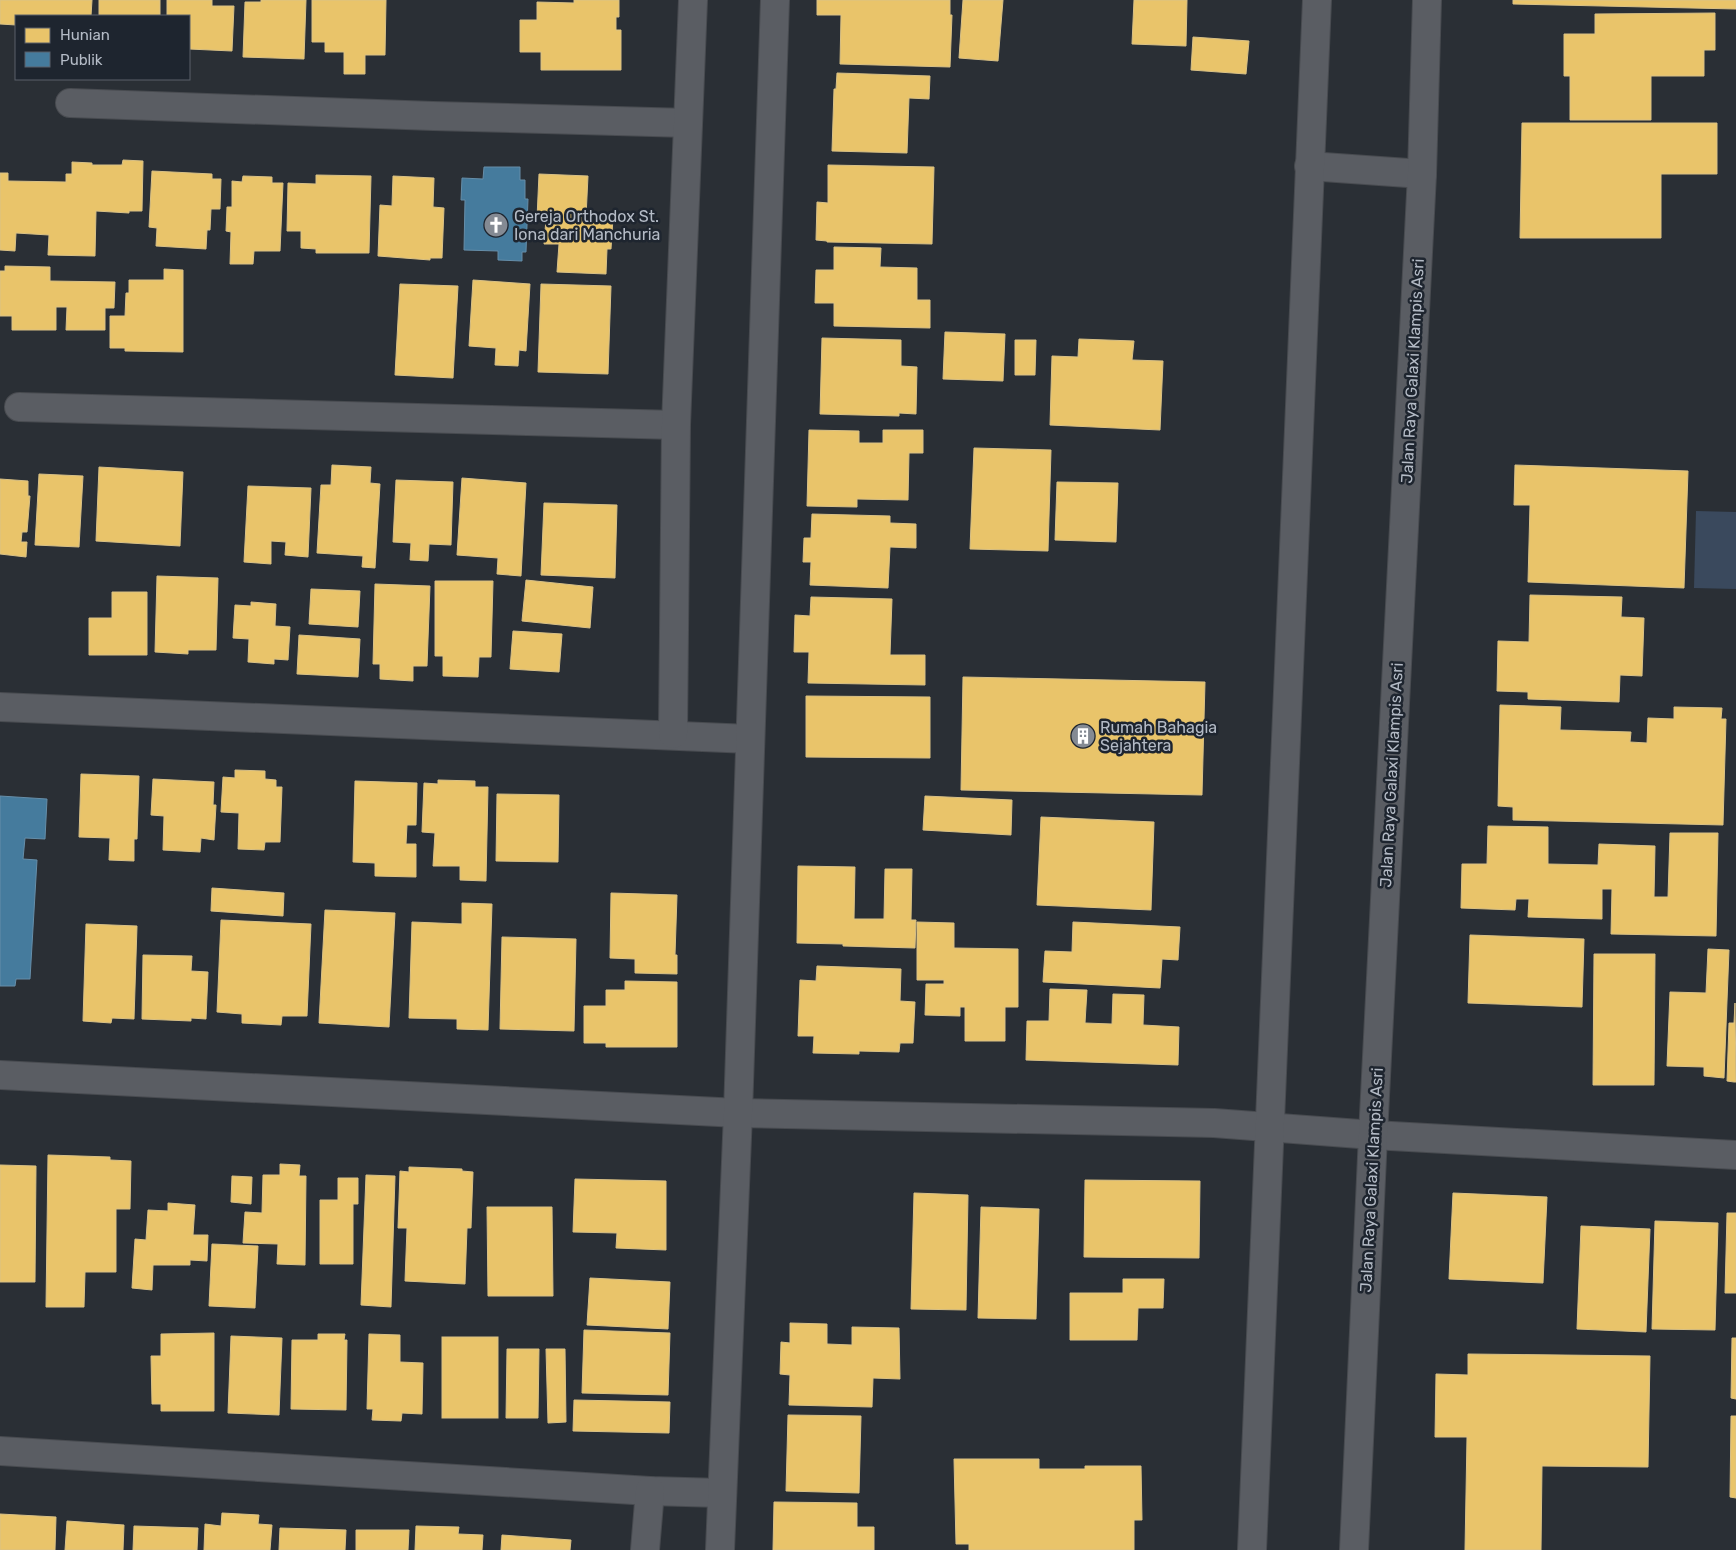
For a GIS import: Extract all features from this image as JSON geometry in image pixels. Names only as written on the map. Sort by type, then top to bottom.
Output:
[{"type":"street","points":[[673,734],[676,425],[693,0]]},
{"type":"street","points":[[720,1550],[738,1113],[775,0]]},
{"type":"street","points":[[1252,1550],[1317,0]]},
{"type":"street","name":"Jalan Raya Galaxi Klampis Asri","points":[[1354,1550],[1373,1134],[1422,174],[1427,0]]},
{"type":"street","points":[[70,103],[688,123]]},
{"type":"street","points":[[1309,166],[1422,174]]},
{"type":"street","points":[[19,407],[676,425]]},
{"type":"street","points":[[0,707],[673,734],[750,739]]},
{"type":"street","points":[[0,1075],[738,1113],[1214,1123],[1269,1128],[1736,1155]]},
{"type":"street","points":[[0,1451],[650,1491],[721,1493]]},
{"type":"street","points":[[645,1550],[650,1491]]},
{"type":"water","points":[[1696,511],[1736,512],[1736,589],[1694,588]]},
{"type":"building: Hunian","points":[[0,0],[92,0],[91,15],[15,15],[15,25],[0,24]]},
{"type":"building: Hunian","points":[[99,0],[160,0],[160,15],[99,15]]},
{"type":"building: Hunian","points":[[167,0],[212,0],[212,6],[234,6],[232,51],[190,49],[190,15],[167,15]]},
{"type":"building: Hunian","points":[[261,0],[306,0],[304,59],[243,57],[245,2],[261,2]]},
{"type":"building: Hunian","points":[[312,0],[386,0],[385,55],[365,55],[365,74],[344,74],[344,52],[325,52],[325,42],[312,42]]},
{"type":"building: Hunian","points":[[574,0],[619,0],[619,17],[616,17],[616,30],[621,30],[621,70],[541,70],[541,52],[520,52],[520,20],[537,20],[537,2],[574,3]]},
{"type":"building: Hunian","points":[[817,0],[950,0],[950,15],[952,15],[950,67],[840,64],[841,15],[817,15]]},
{"type":"building: Hunian","points":[[963,0],[1003,0],[998,61],[959,58]]},
{"type":"building: Hunian","points":[[1134,0],[1187,0],[1186,46],[1132,44]]},
{"type":"building: Hunian","points":[[1513,0],[1736,0],[1736,9],[1513,4]]},
{"type":"building: Hunian","points":[[1715,13],[1715,50],[1704,50],[1704,76],[1651,76],[1651,120],[1570,120],[1570,76],[1564,76],[1564,34],[1595,34],[1595,14]]},
{"type":"building: Hunian","points":[[1193,37],[1249,41],[1246,74],[1191,70]]},
{"type":"building: Hunian","points":[[837,73],[930,76],[929,99],[909,98],[907,153],[832,151],[834,89],[836,89]]},
{"type":"building: Hunian","points":[[1522,123],[1717,123],[1717,174],[1661,174],[1661,238],[1520,238]]},
{"type":"building: Hunian","points":[[123,160],[143,161],[142,211],[129,211],[129,213],[96,211],[95,256],[48,255],[49,235],[16,233],[15,251],[0,250],[0,173],[8,173],[8,181],[66,182],[66,174],[72,174],[72,162],[92,163],[92,165],[122,165]]},
{"type":"building: Hunian","points":[[828,165],[934,167],[932,244],[827,242],[816,240],[817,202],[828,203]]},
{"type":"building: Hunian","points":[[152,171],[212,174],[212,179],[221,179],[220,209],[211,209],[210,230],[207,230],[206,249],[156,246],[157,228],[149,227]]},
{"type":"building: Hunian","points":[[539,174],[588,176],[586,217],[613,218],[611,249],[607,249],[606,274],[557,272],[559,244],[544,244],[546,219],[537,218]]},
{"type":"building: Hunian","points":[[316,175],[371,176],[369,253],[316,253],[316,249],[301,248],[301,231],[287,231],[288,183],[316,184]]},
{"type":"building: Hunian","points":[[243,176],[272,177],[272,183],[283,183],[280,251],[254,251],[253,264],[230,264],[231,232],[226,231],[227,207],[232,207],[232,181],[242,182]]},
{"type":"building: Hunian","points":[[393,176],[434,178],[433,207],[444,208],[442,258],[430,258],[430,260],[378,256],[380,205],[392,206]]},
{"type":"building: Hunian","points":[[834,247],[881,248],[880,267],[917,268],[917,300],[930,300],[930,328],[834,326],[834,303],[815,303],[816,270],[834,270]]},
{"type":"building: Hunian","points":[[5,266],[50,267],[50,281],[115,282],[114,308],[105,308],[105,330],[66,330],[67,307],[56,307],[56,330],[12,330],[12,316],[0,316],[0,271],[5,271]]},
{"type":"building: Hunian","points":[[164,269],[183,270],[183,352],[125,351],[125,348],[110,348],[110,316],[125,316],[126,293],[129,293],[129,280],[164,280]]},
{"type":"building: Hunian","points":[[473,280],[530,284],[526,351],[519,350],[518,366],[495,365],[496,348],[469,346]]},
{"type":"building: Hunian","points":[[400,284],[458,286],[453,378],[395,375]]},
{"type":"building: Hunian","points":[[541,284],[611,286],[608,374],[538,372]]},
{"type":"building: Hunian","points":[[945,332],[1005,334],[1003,381],[943,379]]},
{"type":"building: Hunian","points":[[822,338],[901,340],[901,366],[917,367],[916,414],[899,413],[899,416],[820,414]]},
{"type":"building: Hunian","points":[[1079,339],[1134,341],[1132,360],[1163,361],[1160,430],[1050,425],[1052,356],[1078,357]]},
{"type":"building: Hunian","points":[[1015,340],[1036,340],[1035,375],[1015,375]]},
{"type":"building: Hunian","points":[[809,430],[859,431],[859,443],[883,443],[883,430],[923,430],[923,453],[909,453],[908,500],[857,499],[857,507],[807,506]]},
{"type":"building: Hunian","points":[[974,448],[1051,450],[1048,551],[970,549]]},
{"type":"building: Hunian","points":[[332,465],[371,467],[370,483],[380,484],[375,568],[362,567],[363,556],[317,553],[321,485],[331,485]]},
{"type":"building: Hunian","points":[[1515,465],[1688,471],[1684,588],[1528,582],[1530,505],[1514,505]]},
{"type":"building: Hunian","points":[[99,467],[183,472],[180,546],[96,541]]},
{"type":"building: Hunian","points":[[39,474],[83,476],[79,547],[35,545]]},
{"type":"building: Hunian","points":[[462,478],[526,483],[521,576],[497,574],[498,558],[457,555]]},
{"type":"building: Hunian","points":[[0,479],[28,481],[28,496],[30,496],[27,532],[22,532],[21,542],[27,542],[26,557],[0,554]]},
{"type":"building: Hunian","points":[[396,480],[453,482],[451,545],[429,544],[428,561],[410,560],[411,543],[393,542]]},
{"type":"building: Hunian","points":[[1057,482],[1118,483],[1116,542],[1055,540]]},
{"type":"building: Hunian","points":[[248,486],[311,488],[308,557],[285,555],[286,542],[271,541],[271,564],[244,562]]},
{"type":"building: Hunian","points":[[544,503],[617,505],[615,578],[541,575]]},
{"type":"building: Hunian","points":[[812,514],[890,516],[890,523],[916,524],[916,548],[890,547],[888,588],[810,585],[811,562],[803,562],[804,538],[811,538]]},
{"type":"building: Hunian","points":[[157,576],[218,578],[216,650],[188,650],[188,654],[155,652]]},
{"type":"building: Hunian","points":[[526,580],[593,587],[590,628],[522,621]]},
{"type":"building: Hunian","points":[[435,581],[493,581],[491,657],[479,657],[478,677],[443,676],[443,656],[435,656]]},
{"type":"building: Hunian","points":[[375,584],[430,586],[427,666],[413,666],[413,681],[380,679],[380,664],[373,664]]},
{"type":"building: Hunian","points":[[311,589],[360,591],[358,627],[309,624]]},
{"type":"building: Hunian","points":[[112,592],[147,592],[147,655],[89,655],[89,618],[112,618]]},
{"type":"building: Hunian","points":[[1530,595],[1622,597],[1621,617],[1644,618],[1642,676],[1620,675],[1619,702],[1528,699],[1528,692],[1497,691],[1498,641],[1529,642]]},
{"type":"building: Hunian","points":[[811,597],[892,599],[890,655],[925,655],[925,685],[808,683],[809,652],[794,652],[795,615],[810,616]]},
{"type":"building: Hunian","points":[[251,602],[276,604],[275,626],[290,627],[288,660],[274,659],[274,664],[248,662],[249,639],[233,638],[235,605],[251,606]]},
{"type":"building: Hunian","points":[[513,631],[562,634],[559,672],[510,669]]},
{"type":"building: Hunian","points":[[299,635],[360,639],[358,677],[297,674]]},
{"type":"building: Hunian","name":"Rumah Bahagia Sejahtera","points":[[963,677],[1205,682],[1202,795],[961,790]]},
{"type":"building: Hunian","points":[[806,696],[930,697],[930,758],[806,757]]},
{"type":"building: Hunian","points":[[1500,705],[1561,707],[1560,730],[1631,732],[1630,742],[1647,743],[1648,718],[1674,719],[1674,707],[1722,708],[1721,719],[1726,719],[1723,825],[1513,820],[1513,807],[1498,806]]},
{"type":"building: Hunian","points":[[235,770],[265,771],[265,779],[276,780],[276,787],[282,787],[280,842],[265,842],[264,850],[238,849],[239,813],[221,812],[223,777],[235,778]]},
{"type":"building: Hunian","points":[[81,774],[139,776],[137,839],[134,839],[134,861],[109,860],[110,838],[79,837]]},
{"type":"building: Hunian","points":[[153,779],[214,782],[213,805],[216,805],[214,840],[201,838],[200,852],[163,850],[164,816],[151,815]]},
{"type":"building: Hunian","points":[[438,780],[475,781],[475,787],[488,787],[486,881],[460,880],[460,866],[433,866],[435,833],[422,832],[424,783],[438,784]]},
{"type":"building: Hunian","points":[[355,781],[417,783],[416,825],[407,825],[406,844],[416,844],[416,877],[375,876],[375,863],[353,862]]},
{"type":"building: Hunian","points":[[497,794],[559,795],[558,862],[496,861]]},
{"type":"building: Hunian","points":[[925,796],[1012,800],[1011,835],[923,830]]},
{"type":"building: Hunian","points":[[1041,817],[1154,822],[1151,910],[1037,905]]},
{"type":"building: Hunian","points":[[1488,826],[1548,827],[1548,864],[1598,865],[1599,844],[1655,846],[1654,897],[1668,897],[1670,833],[1718,833],[1716,936],[1611,934],[1612,889],[1602,889],[1602,919],[1528,917],[1529,899],[1516,899],[1515,910],[1461,908],[1462,864],[1487,864]]},
{"type":"building: Hunian","points":[[798,866],[855,867],[854,919],[884,919],[885,869],[912,869],[911,920],[916,920],[915,948],[797,943]]},
{"type":"building: Hunian","points":[[212,888],[284,893],[283,916],[211,911]]},
{"type":"building: Hunian","points":[[611,893],[677,895],[675,955],[677,955],[677,974],[635,973],[635,959],[610,958]]},
{"type":"building: Hunian","points":[[462,903],[492,904],[488,1030],[457,1029],[457,1019],[409,1018],[412,922],[462,924]]},
{"type":"building: Hunian","points":[[325,910],[395,913],[389,1027],[319,1023]]},
{"type":"building: Hunian","points":[[221,920],[311,924],[307,1016],[282,1016],[281,1025],[242,1023],[242,1014],[217,1012]]},
{"type":"building: Hunian","points":[[917,922],[954,923],[954,948],[1018,949],[1018,1007],[1005,1007],[1005,1041],[965,1041],[965,1007],[960,1007],[960,1016],[925,1015],[926,984],[944,984],[944,980],[917,980]]},
{"type":"building: Hunian","points":[[1073,922],[1180,927],[1178,960],[1162,959],[1160,988],[1043,982],[1045,951],[1072,952]]},
{"type":"building: Hunian","points":[[86,924],[137,926],[134,1019],[112,1018],[111,1023],[83,1021]]},
{"type":"building: Hunian","points":[[1470,935],[1584,939],[1582,1007],[1468,1003]]},
{"type":"building: Hunian","points":[[502,937],[576,939],[574,1031],[500,1029]]},
{"type":"building: Hunian","points":[[1708,949],[1729,950],[1724,1078],[1704,1076],[1704,1067],[1667,1066],[1670,992],[1706,993]]},
{"type":"building: Hunian","points":[[1594,954],[1655,954],[1654,1085],[1593,1085]]},
{"type":"building: Hunian","points":[[143,955],[192,956],[191,971],[208,972],[206,1019],[191,1018],[191,1021],[142,1019]]},
{"type":"building: Hunian","points":[[817,966],[901,969],[900,1001],[915,1002],[913,1043],[900,1043],[899,1052],[859,1051],[859,1054],[813,1053],[814,1036],[798,1036],[800,980],[816,981]]},
{"type":"building: Hunian","points":[[625,981],[677,982],[677,1047],[606,1047],[606,1043],[584,1043],[584,1006],[606,1006],[606,990],[625,990]]},
{"type":"building: Hunian","points":[[1050,989],[1087,990],[1085,1023],[1112,1024],[1113,994],[1144,995],[1143,1025],[1179,1027],[1178,1065],[1026,1060],[1027,1021],[1049,1021]]},
{"type":"building: Hunian","points":[[1735,1003],[1736,1082],[1734,1082],[1727,1081],[1729,1023],[1734,1023]]},
{"type":"building: Hunian","points":[[48,1155],[110,1157],[110,1160],[131,1161],[130,1209],[116,1209],[116,1272],[85,1272],[84,1307],[46,1307]]},
{"type":"building: Hunian","points":[[280,1164],[300,1165],[299,1176],[306,1176],[305,1265],[277,1264],[278,1244],[243,1243],[245,1212],[262,1213],[263,1175],[280,1175]]},
{"type":"building: Hunian","points":[[0,1165],[36,1166],[35,1282],[0,1282]]},
{"type":"building: Hunian","points":[[409,1167],[462,1169],[462,1171],[473,1172],[471,1228],[467,1228],[465,1284],[405,1281],[407,1228],[398,1228],[400,1171],[409,1172]]},
{"type":"building: Hunian","points":[[366,1175],[395,1176],[391,1307],[361,1305]]},
{"type":"building: Hunian","points":[[232,1176],[252,1177],[251,1204],[231,1202]]},
{"type":"building: Hunian","points":[[338,1178],[358,1178],[358,1204],[353,1204],[353,1264],[320,1264],[320,1200],[338,1200]]},
{"type":"building: Hunian","points":[[575,1179],[666,1181],[666,1250],[616,1248],[617,1233],[573,1232]]},
{"type":"building: Hunian","points":[[1085,1180],[1200,1181],[1199,1258],[1084,1257]]},
{"type":"building: Hunian","points":[[914,1193],[968,1195],[966,1310],[911,1309]]},
{"type":"building: Hunian","points":[[1453,1193],[1547,1197],[1543,1283],[1449,1279]]},
{"type":"building: Hunian","points":[[168,1203],[195,1205],[193,1235],[208,1235],[207,1261],[190,1260],[190,1265],[153,1265],[152,1290],[132,1288],[135,1239],[146,1240],[148,1210],[168,1211]]},
{"type":"building: Hunian","points":[[487,1207],[552,1207],[553,1296],[488,1296]]},
{"type":"building: Hunian","points":[[981,1207],[1039,1209],[1036,1319],[978,1318]]},
{"type":"building: Hunian","points":[[1727,1213],[1736,1213],[1736,1293],[1725,1293]]},
{"type":"building: Hunian","points":[[1655,1221],[1718,1223],[1715,1330],[1652,1329]]},
{"type":"building: Hunian","points":[[1581,1226],[1650,1229],[1646,1332],[1577,1329]]},
{"type":"building: Hunian","points":[[212,1244],[258,1246],[255,1308],[209,1306]]},
{"type":"building: Hunian","points":[[590,1278],[670,1282],[668,1329],[587,1325]]},
{"type":"building: Hunian","points":[[1123,1279],[1164,1279],[1163,1308],[1138,1308],[1137,1340],[1070,1340],[1070,1293],[1123,1293]]},
{"type":"building: Hunian","points":[[790,1323],[827,1324],[827,1344],[852,1345],[852,1327],[899,1328],[900,1379],[873,1378],[872,1407],[789,1405],[790,1375],[780,1374],[781,1342],[790,1343]]},
{"type":"building: Hunian","points":[[584,1330],[670,1333],[668,1395],[582,1393]]},
{"type":"building: Hunian","points":[[214,1333],[214,1411],[161,1411],[161,1404],[152,1404],[151,1356],[161,1356],[161,1334]]},
{"type":"building: Hunian","points":[[318,1334],[345,1334],[344,1340],[347,1340],[346,1410],[291,1409],[292,1340],[318,1340]]},
{"type":"building: Hunian","points":[[369,1334],[400,1335],[400,1362],[423,1363],[422,1414],[402,1413],[401,1421],[372,1420],[373,1409],[367,1409]]},
{"type":"building: Hunian","points":[[231,1336],[282,1338],[279,1415],[228,1413]]},
{"type":"building: Hunian","points":[[442,1337],[498,1337],[498,1418],[442,1418]]},
{"type":"building: Hunian","points":[[1732,1338],[1736,1338],[1736,1399],[1731,1398]]},
{"type":"building: Hunian","points":[[507,1349],[539,1349],[538,1418],[506,1418]]},
{"type":"building: Hunian","points":[[546,1349],[565,1349],[566,1422],[548,1423]]},
{"type":"building: Hunian","points":[[1468,1354],[1650,1356],[1648,1467],[1542,1466],[1541,1550],[1465,1550],[1467,1437],[1435,1437],[1436,1374],[1468,1375]]},
{"type":"building: Hunian","points":[[574,1400],[670,1402],[669,1433],[573,1431]]},
{"type":"building: Hunian","points":[[788,1415],[861,1416],[859,1493],[786,1491]]},
{"type":"building: Hunian","points":[[1731,1416],[1736,1416],[1736,1498],[1730,1497]]},
{"type":"building: Hunian","points":[[954,1459],[1039,1459],[1039,1469],[1085,1469],[1085,1466],[1141,1466],[1142,1520],[1134,1520],[1134,1550],[969,1550],[969,1544],[956,1544]]},
{"type":"building: Hunian","points":[[774,1502],[857,1503],[857,1527],[874,1527],[874,1550],[773,1550]]},
{"type":"building: Hunian","points":[[222,1513],[259,1515],[258,1524],[272,1525],[270,1550],[204,1550],[205,1524],[221,1526]]},
{"type":"building: Hunian","points":[[0,1514],[56,1517],[55,1550],[0,1550]]},
{"type":"building: Hunian","points":[[67,1521],[124,1525],[123,1550],[65,1550]]},
{"type":"building: Hunian","points":[[134,1526],[198,1528],[197,1550],[133,1550]]},
{"type":"building: Hunian","points":[[416,1526],[459,1527],[458,1534],[483,1535],[482,1550],[415,1550]]},
{"type":"building: Hunian","points":[[280,1528],[346,1530],[345,1550],[279,1550]]},
{"type":"building: Hunian","points":[[356,1530],[409,1530],[408,1550],[356,1550]]},
{"type":"building: Hunian","points":[[502,1535],[571,1540],[570,1550],[501,1550]]},
{"type":"building: Publik","name":"Gereja Orthodox St. Iona dari Manchuria","points":[[484,167],[520,167],[520,180],[525,180],[525,199],[528,199],[526,252],[522,252],[522,261],[498,260],[498,251],[464,250],[465,200],[461,200],[462,178],[483,179]]},
{"type":"building: Publik","points":[[0,796],[47,799],[45,839],[25,838],[23,859],[37,860],[30,979],[16,979],[15,986],[0,986]]},
{"type":"place","name":"Gereja Orthodox St. Iona dari Manchuria","points":[[496,225]]},
{"type":"place","name":"Rumah Bahagia Sejahtera","points":[[1083,736]]}]
